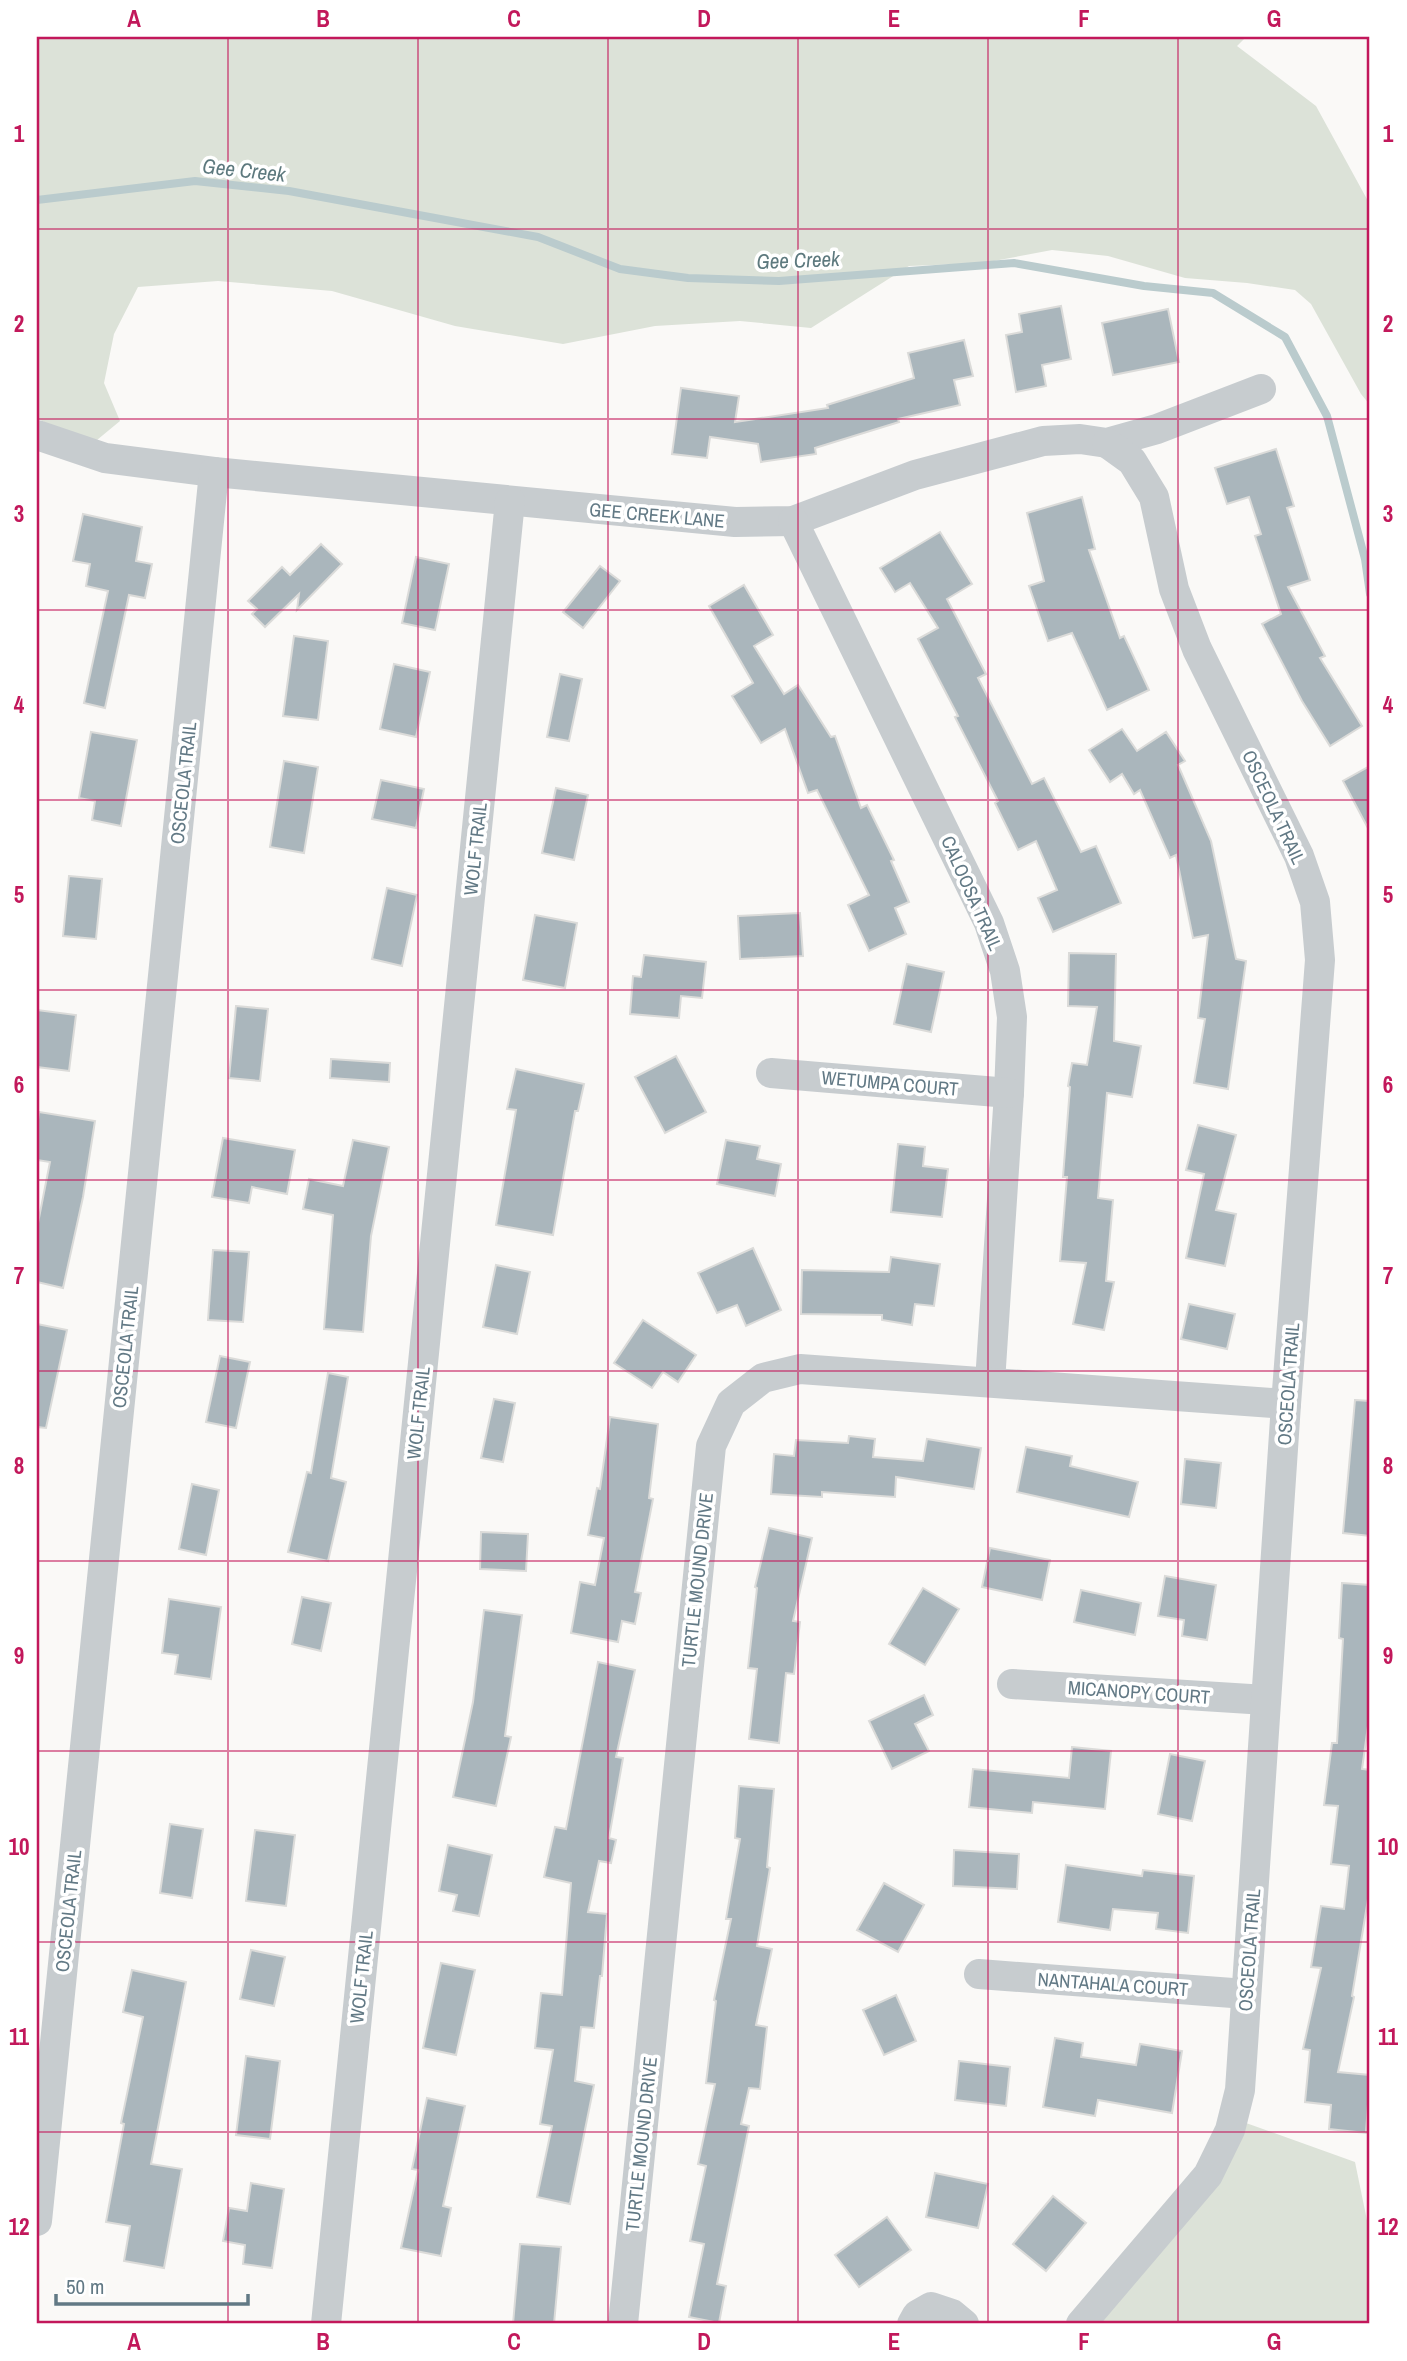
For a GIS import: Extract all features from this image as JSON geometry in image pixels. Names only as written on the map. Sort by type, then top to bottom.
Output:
[{"type":"street","name":"GEE CREEK LANE","points":[[37,435],[105,458],[214,472],[735,522],[793,522],[915,475],[1043,441],[1080,439],[1107,443],[1157,429],[1261,389]]},
{"type":"street","name":"OSCEOLA TRAIL","points":[[1081,2324],[1208,2175],[1230,2130],[1240,2090],[1286,1404],[1320,960],[1315,902],[1299,856],[1197,649],[1174,589],[1154,497],[1132,461],[1107,443]]},
{"type":"street","name":"OSCEOLA TRAIL","points":[[37,2221],[214,472]]},
{"type":"street","name":"WOLF TRAIL","points":[[326,2324],[510,501]]},
{"type":"street","name":"CALOOSA TRAIL","points":[[793,522],[989,923],[1005,971],[1012,1017],[990,1382]]},
{"type":"street","name":"WETUMPA COURT","points":[[771,1073],[1009,1093]]},
{"type":"street","name":"TURTLE MOUND DRIVE","points":[[623,2324],[711,1446],[731,1403],[763,1378],[800,1369],[1286,1404]]},
{"type":"street","name":"MICANOPY COURT","points":[[1012,1684],[1266,1700]]},
{"type":"street","name":"NANTAHALA COURT","points":[[979,1974],[1246,1994]]},
{"type":"street","points":[[912,2324],[918,2315],[931,2307],[952,2314],[964,2324]]},
{"type":"shaded area","points":[[37,37],[1246,37],[1237,46],[1316,106],[1368,201],[1370,405],[1361,394],[1311,304],[1295,290],[1185,278],[1108,256],[1052,250],[983,263],[909,266],[811,328],[740,321],[655,326],[563,344],[455,326],[332,291],[218,281],[138,287],[114,334],[104,383],[120,421],[97,440],[51,426],[37,418]]},
{"type":"shaded area","points":[[1246,2123],[1355,2162],[1370,2235],[1370,2324],[1099,2324]]},
{"type":"building","points":[[1061,306],[1071,359],[1042,365],[1046,386],[1016,392],[1006,335],[1022,332],[1019,314]]},
{"type":"building","points":[[1168,309],[1179,362],[1113,375],[1102,323]]},
{"type":"building","points":[[964,340],[973,376],[954,380],[960,405],[898,419],[899,422],[815,448],[816,454],[761,462],[758,444],[710,437],[707,458],[672,454],[681,388],[739,396],[735,422],[828,408],[827,405],[914,378],[908,353]]},
{"type":"building","points":[[1276,449],[1294,506],[1287,508],[1310,580],[1288,587],[1325,656],[1320,658],[1362,726],[1330,746],[1302,701],[1262,624],[1281,614],[1255,536],[1261,534],[1249,497],[1227,504],[1215,468]]},
{"type":"building","points":[[1082,497],[1095,549],[1089,550],[1120,638],[1124,636],[1149,690],[1107,710],[1072,633],[1048,641],[1029,586],[1044,581],[1027,513]]},
{"type":"building","points":[[83,514],[142,527],[136,561],[152,564],[145,598],[129,595],[105,708],[84,703],[108,591],[86,586],[90,564],[73,561]]},
{"type":"building","points":[[940,532],[972,584],[947,599],[986,674],[978,678],[1032,784],[1044,778],[1081,852],[1096,846],[1121,903],[1053,932],[1038,898],[1057,890],[1036,841],[1018,850],[995,803],[998,801],[955,717],[958,716],[918,639],[938,628],[910,583],[895,592],[880,568]]},
{"type":"building","points":[[321,544],[342,564],[297,610],[299,594],[265,627],[252,614],[257,609],[248,601],[282,567],[290,575]]},
{"type":"building","points":[[416,557],[449,564],[435,630],[402,623]]},
{"type":"building","points":[[600,566],[620,581],[583,628],[563,612]]},
{"type":"building","points":[[744,585],[773,635],[754,646],[784,694],[798,685],[831,737],[835,736],[861,808],[867,805],[894,860],[891,861],[909,902],[895,908],[906,934],[869,951],[848,905],[869,895],[817,790],[808,793],[785,729],[761,743],[732,696],[753,683],[709,606]]},
{"type":"building","points":[[294,636],[328,641],[318,720],[283,716]]},
{"type":"building","points":[[394,664],[430,672],[416,737],[380,729]]},
{"type":"building","points":[[560,674],[582,679],[569,741],[547,737]]},
{"type":"building","points":[[1122,729],[1137,751],[1166,732],[1185,761],[1178,765],[1211,841],[1236,959],[1246,961],[1228,1089],[1194,1083],[1205,1019],[1198,1018],[1208,935],[1193,938],[1176,855],[1170,858],[1140,790],[1134,794],[1122,774],[1110,782],[1089,750]]},
{"type":"building","points":[[91,732],[137,740],[121,826],[92,820],[95,801],[79,798]]},
{"type":"building","points":[[284,761],[318,767],[304,853],[270,847]]},
{"type":"building","points":[[1370,766],[1370,832],[1343,781]]},
{"type":"building","points":[[381,780],[424,789],[416,828],[372,819]]},
{"type":"building","points":[[556,788],[588,795],[574,860],[542,853]]},
{"type":"building","points":[[69,876],[102,879],[96,939],[63,936]]},
{"type":"building","points":[[387,888],[417,895],[402,966],[372,959]]},
{"type":"building","points":[[800,913],[803,956],[740,959],[738,916]]},
{"type":"building","points":[[535,915],[577,923],[565,988],[523,980]]},
{"type":"building","points":[[1069,953],[1116,954],[1114,1041],[1141,1046],[1132,1097],[1107,1093],[1098,1198],[1113,1200],[1106,1281],[1114,1282],[1104,1330],[1073,1324],[1086,1263],[1060,1261],[1067,1177],[1063,1177],[1068,1086],[1072,1063],[1087,1065],[1097,1007],[1068,1006]]},
{"type":"building","points":[[644,955],[706,962],[702,998],[681,996],[679,1018],[630,1014],[633,976],[641,977]]},
{"type":"building","points":[[907,964],[944,972],[931,1032],[894,1024]]},
{"type":"building","points":[[236,1006],[268,1009],[260,1081],[229,1078]]},
{"type":"building","points":[[37,1010],[76,1015],[69,1071],[37,1067]]},
{"type":"building","points":[[676,1056],[706,1112],[665,1133],[635,1077]]},
{"type":"building","points":[[331,1059],[390,1063],[389,1082],[330,1078]]},
{"type":"building","points":[[516,1069],[584,1084],[578,1111],[575,1111],[553,1235],[496,1225],[516,1110],[507,1109]]},
{"type":"building","points":[[39,1112],[95,1121],[83,1197],[63,1288],[37,1282],[37,1228],[50,1162],[37,1160]]},
{"type":"building","points":[[1198,1125],[1236,1135],[1216,1210],[1236,1214],[1225,1266],[1186,1258],[1204,1174],[1186,1170]]},
{"type":"building","points":[[223,1138],[295,1150],[287,1194],[252,1187],[249,1203],[212,1197]]},
{"type":"building","points":[[353,1140],[389,1147],[371,1236],[363,1332],[324,1329],[333,1215],[303,1209],[309,1179],[343,1186]]},
{"type":"building","points":[[726,1140],[760,1146],[757,1159],[781,1164],[775,1196],[717,1184]]},
{"type":"building","points":[[898,1144],[925,1147],[923,1166],[948,1169],[942,1217],[891,1212]]},
{"type":"building","points":[[753,1248],[781,1310],[746,1326],[737,1305],[717,1313],[698,1273]]},
{"type":"building","points":[[213,1250],[249,1252],[243,1322],[208,1320]]},
{"type":"building","points":[[891,1257],[940,1264],[934,1306],[915,1304],[912,1325],[882,1320],[882,1315],[801,1314],[802,1270],[889,1272]]},
{"type":"building","points":[[496,1265],[530,1272],[517,1334],[483,1327]]},
{"type":"building","points":[[1189,1304],[1235,1314],[1227,1349],[1181,1339]]},
{"type":"building","points":[[643,1320],[696,1355],[678,1382],[663,1372],[652,1388],[614,1363]]},
{"type":"building","points":[[37,1324],[67,1330],[46,1428],[37,1427]]},
{"type":"building","points":[[220,1356],[250,1362],[236,1428],[206,1422]]},
{"type":"building","points":[[328,1373],[348,1377],[331,1478],[346,1482],[328,1561],[288,1552],[307,1472],[311,1473]]},
{"type":"building","points":[[494,1399],[515,1403],[503,1462],[481,1458]]},
{"type":"building","points":[[1355,1400],[1370,1401],[1370,1536],[1343,1533]]},
{"type":"building","points":[[610,1417],[658,1424],[649,1498],[653,1499],[635,1592],[641,1593],[635,1624],[622,1621],[618,1642],[571,1633],[580,1582],[595,1585],[604,1538],[588,1535],[597,1488],[600,1489]]},
{"type":"building","points":[[849,1436],[875,1439],[873,1457],[923,1461],[927,1439],[981,1448],[974,1489],[896,1477],[895,1497],[822,1492],[822,1497],[771,1494],[774,1454],[794,1456],[796,1440],[848,1443]]},
{"type":"building","points":[[1026,1447],[1072,1456],[1070,1466],[1138,1482],[1129,1517],[1017,1492]]},
{"type":"building","points":[[1185,1459],[1221,1463],[1216,1508],[1181,1504]]},
{"type":"building","points":[[192,1484],[219,1490],[206,1555],[179,1549]]},
{"type":"building","points":[[769,1528],[812,1538],[793,1621],[800,1622],[794,1674],[786,1673],[779,1743],[749,1739],[757,1669],[748,1668],[755,1587]]},
{"type":"building","points":[[481,1532],[528,1534],[526,1571],[480,1569]]},
{"type":"building","points":[[990,1548],[1050,1560],[1042,1600],[982,1587]]},
{"type":"building","points":[[1165,1576],[1216,1585],[1207,1640],[1182,1636],[1184,1620],[1158,1616]]},
{"type":"building","points":[[1342,1583],[1370,1585],[1370,1726],[1362,1769],[1370,1770],[1370,1887],[1352,1996],[1354,1997],[1338,2072],[1370,2075],[1366,2133],[1329,2129],[1331,2105],[1305,2102],[1310,2050],[1303,2049],[1321,1968],[1311,1967],[1321,1906],[1344,1909],[1349,1866],[1331,1864],[1338,1806],[1324,1805],[1332,1743],[1337,1743],[1343,1639],[1339,1638]]},
{"type":"building","points":[[923,1588],[959,1609],[925,1665],[889,1644]]},
{"type":"building","points":[[1081,1590],[1141,1603],[1135,1635],[1074,1622]]},
{"type":"building","points":[[302,1597],[331,1603],[321,1651],[292,1644]]},
{"type":"building","points":[[169,1599],[221,1607],[211,1679],[175,1674],[178,1655],[162,1653]]},
{"type":"building","points":[[484,1610],[522,1615],[505,1736],[511,1737],[496,1806],[453,1797],[473,1702]]},
{"type":"building","points":[[598,1662],[635,1670],[616,1757],[623,1758],[609,1838],[616,1840],[611,1863],[599,1861],[588,1912],[607,1914],[594,2028],[581,2027],[575,2081],[594,2085],[570,2204],[537,2197],[552,2126],[540,2124],[553,2050],[535,2048],[541,1993],[562,1995],[571,1883],[544,1877],[555,1827],[566,1829]]},
{"type":"building","points":[[924,1695],[933,1715],[915,1724],[929,1751],[892,1769],[869,1721]]},
{"type":"building","points":[[1072,1747],[1111,1751],[1105,1809],[1033,1802],[1032,1813],[969,1807],[973,1769],[1069,1778]]},
{"type":"building","points":[[1170,1754],[1205,1761],[1192,1821],[1158,1814]]},
{"type":"building","points":[[739,1786],[774,1789],[767,1867],[770,1868],[757,1946],[772,1949],[756,2025],[767,2027],[760,2089],[749,2088],[741,2124],[749,2126],[717,2284],[726,2286],[719,2323],[689,2317],[704,2244],[690,2241],[706,2166],[698,2164],[715,2084],[706,2083],[714,2000],[731,1919],[726,1919],[740,1839],[735,1838]]},
{"type":"building","points":[[170,1824],[203,1829],[192,1898],[160,1893]]},
{"type":"building","points":[[255,1830],[295,1835],[286,1906],[246,1901]]},
{"type":"building","points":[[448,1845],[492,1855],[479,1916],[453,1911],[457,1895],[439,1891]]},
{"type":"building","points":[[954,1850],[1019,1854],[1017,1889],[953,1886]]},
{"type":"building","points":[[1066,1865],[1142,1876],[1143,1870],[1194,1876],[1188,1933],[1156,1929],[1158,1913],[1113,1909],[1110,1930],[1058,1922]]},
{"type":"building","points":[[884,1883],[924,1905],[898,1952],[857,1930]]},
{"type":"building","points":[[251,1950],[285,1957],[274,2006],[240,1999]]},
{"type":"building","points":[[441,1963],[475,1970],[456,2055],[423,2048]]},
{"type":"building","points":[[132,1970],[186,1982],[151,2164],[182,2169],[164,2268],[124,2261],[130,2226],[106,2222],[124,2124],[121,2123],[143,2017],[123,2012]]},
{"type":"building","points":[[896,1995],[916,2041],[884,2055],[863,2010]]},
{"type":"building","points":[[1055,2038],[1083,2043],[1081,2057],[1136,2065],[1140,2044],[1182,2051],[1172,2113],[1098,2100],[1095,2116],[1043,2107]]},
{"type":"building","points":[[246,2056],[280,2061],[270,2139],[236,2135]]},
{"type":"building","points":[[959,2061],[1010,2067],[1006,2106],[955,2100]]},
{"type":"building","points":[[427,2098],[465,2106],[443,2206],[451,2208],[441,2256],[401,2248],[418,2170],[412,2169]]},
{"type":"building","points":[[935,2173],[988,2184],[978,2228],[926,2217]]},
{"type":"building","points":[[251,2183],[284,2189],[272,2268],[243,2264],[245,2245],[223,2241],[229,2208],[247,2211]]},
{"type":"building","points":[[1053,2196],[1086,2223],[1046,2271],[1013,2244]]},
{"type":"building","points":[[887,2217],[911,2250],[859,2287],[835,2255]]},
{"type":"building","points":[[520,2244],[561,2247],[554,2324],[513,2324]]},
{"type":"waterway","name":"Gee Creek","points":[[37,200],[195,181],[289,191],[538,237],[620,269],[688,278],[779,281],[1014,263],[1144,286],[1213,293],[1285,337],[1327,416],[1365,559],[1370,594]]}]
